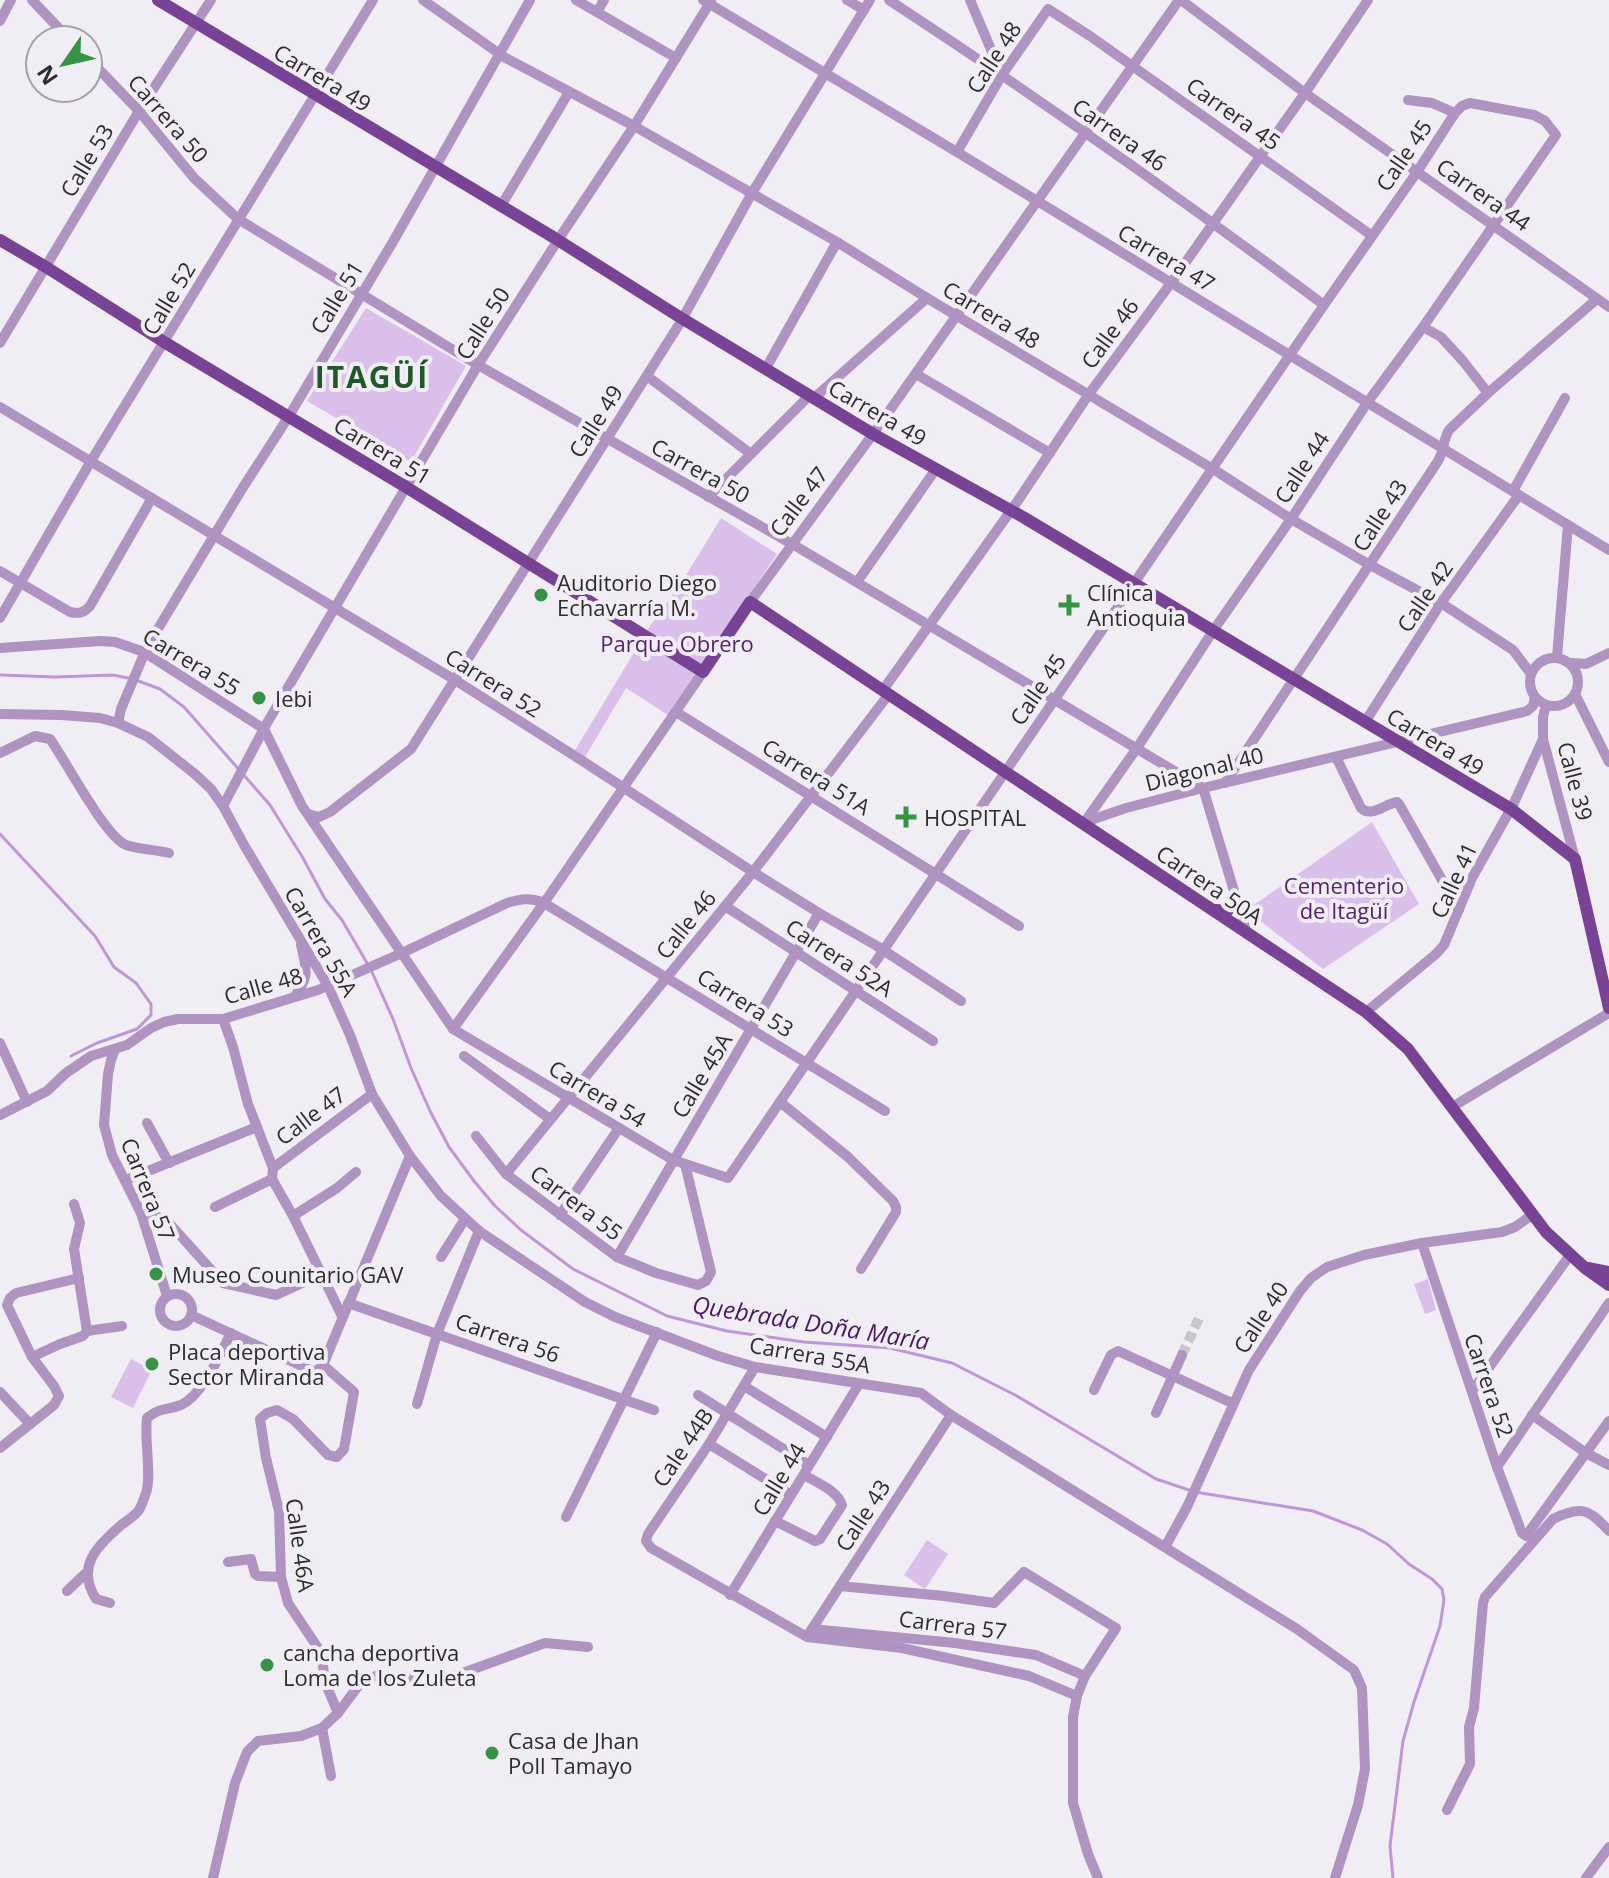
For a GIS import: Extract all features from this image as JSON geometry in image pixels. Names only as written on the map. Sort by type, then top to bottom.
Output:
[{"type":"main road","name":"Carrera 49","points":[[158,0],[873,434],[1011,510],[1511,809],[1575,859]]},
{"type":"main road","name":"Carrera 51","points":[[0,240],[703,672]]},
{"type":"main road","name":"Calle 47","points":[[703,672],[750,602]]},
{"type":"main road","name":"Carrera 50A","points":[[750,602],[1366,1012],[1408,1049],[1546,1232],[1585,1268],[1609,1285]]},
{"type":"main road","name":"Calle 39","points":[[1575,859],[1609,1010]]},
{"type":"main road","points":[[1213,909],[1227,911],[1238,901]]},
{"type":"main road","points":[[1585,1268],[1609,1272]]},
{"type":"street","points":[[0,21],[11,0]]},
{"type":"street","points":[[32,0],[55,24]]},
{"type":"street","name":"Calle 53","points":[[0,343],[139,111],[211,0]]},
{"type":"street","name":"Calle 52","points":[[0,618],[91,461],[373,0]]},
{"type":"street","name":"Carrera 48","points":[[423,0],[499,54],[634,126],[837,242],[1291,519],[1441,603],[1513,650],[1531,674]]},
{"type":"street","name":"Calle 51","points":[[118,723],[143,654],[289,416],[530,0]]},
{"type":"street","points":[[576,0],[676,58]]},
{"type":"street","points":[[597,12],[604,0]]},
{"type":"street","points":[[847,0],[867,5]]},
{"type":"street","name":"Carrera 46","points":[[889,0],[1002,75],[1324,305]]},
{"type":"street","points":[[970,0],[1002,75]]},
{"type":"street","name":"Calle 47","points":[[750,602],[916,374],[1180,0]]},
{"type":"street","name":"Carrera 44","points":[[1180,0],[1305,93],[1609,307]]},
{"type":"street","name":"Calle 46","points":[[506,1174],[753,872],[811,796],[886,692],[928,625],[1089,394],[1171,283],[1368,0]]},
{"type":"street","name":"Calle 50","points":[[225,803],[334,608],[478,365],[634,126],[708,1]]},
{"type":"street","name":"Carrera 47","points":[[708,1],[1609,550]]},
{"type":"street","name":"Calle 49","points":[[308,814],[319,817],[330,812],[411,749],[682,319],[752,193],[867,5]]},
{"type":"street","name":"Calle 48","points":[[957,152],[1002,75],[1048,9],[1073,24]]},
{"type":"street","name":"Carrera 45","points":[[1073,24],[1371,235]]},
{"type":"street","name":"Carrera 50","points":[[104,75],[139,111],[194,178],[238,219],[478,365],[792,543],[1203,788]]},
{"type":"street","points":[[501,206],[569,92]]},
{"type":"street","points":[[1408,100],[1459,110]]},
{"type":"street","name":"Calle 44","points":[[1084,823],[1367,403],[1556,135],[1545,121],[1534,115],[1470,103],[1459,110]]},
{"type":"street","name":"Calle 45","points":[[728,1178],[1459,110]]},
{"type":"street","points":[[766,368],[837,242]]},
{"type":"street","points":[[708,497],[812,397],[927,298]]},
{"type":"street","name":"Calle 43","points":[[1225,783],[1442,456],[1449,430],[1597,299]]},
{"type":"street","points":[[1423,327],[1441,337],[1488,393]]},
{"type":"street","points":[[916,374],[1050,453]]},
{"type":"street","points":[[647,376],[751,454]]},
{"type":"street","name":"Calle 42","points":[[1365,722],[1516,493],[1565,398]]},
{"type":"street","name":"Carrera 52","points":[[0,407],[455,680],[753,872],[961,1001]]},
{"type":"street","points":[[857,582],[936,469]]},
{"type":"street","points":[[0,571],[70,612],[85,612],[152,498]]},
{"type":"street","points":[[1557,657],[1568,525]]},
{"type":"street","name":"Carrera 55","points":[[0,648],[115,642],[143,654],[262,733]]},
{"type":"street","points":[[1578,675],[1586,664],[1609,653]]},
{"type":"street","points":[[1571,663],[1579,682],[1575,694],[1557,706],[1546,705],[1535,697],[1531,674],[1541,661],[1557,657],[1571,663],[1586,664]]},
{"type":"street","name":"Calle 47","points":[[453,1029],[703,672]]},
{"type":"street","points":[[1575,694],[1609,762]]},
{"type":"street","name":"Diagonal 40","points":[[1084,823],[1126,808],[1203,788],[1527,711],[1533,706],[1535,697]]},
{"type":"street","name":"Calle 39","points":[[1546,705],[1543,739],[1575,859]]},
{"type":"street","name":"Carrera 51A","points":[[676,712],[1019,926]]},
{"type":"street","name":"Carrera 55A","points":[[0,714],[61,715],[100,718],[118,723],[148,737],[225,803],[244,845],[328,986],[372,1094],[410,1156],[441,1196],[479,1231],[585,1302],[615,1317],[718,1356],[755,1367],[921,1393],[951,1415],[1297,1629],[1354,1670],[1362,1688],[1365,1769],[1358,1805],[1335,1878]]},
{"type":"street","points":[[262,733],[302,806],[453,1029]]},
{"type":"street","points":[[0,753],[35,736],[50,739],[111,831],[125,844],[169,853]]},
{"type":"street","name":"Calle 41","points":[[1366,1012],[1436,954],[1450,933],[1472,878],[1511,809],[1543,739]]},
{"type":"street","points":[[1336,757],[1365,812],[1370,813],[1392,803],[1399,804],[1459,910]]},
{"type":"street","points":[[1203,788],[1247,934]]},
{"type":"street","points":[[1105,793],[1114,803],[1126,808]]},
{"type":"street","name":"Calle 48","points":[[0,1115],[47,1091],[91,1056],[127,1045],[164,1022],[223,1019],[293,998],[390,959],[507,903],[523,898],[544,903]]},
{"type":"street","name":"Carrera 53","points":[[544,903],[885,1111]]},
{"type":"street","name":"Carrera 52A","points":[[725,906],[933,1041]]},
{"type":"street","name":"Calle 45A","points":[[617,1257],[819,913]]},
{"type":"street","points":[[293,998],[306,979],[300,938]]},
{"type":"street","points":[[1452,1107],[1609,1010]]},
{"type":"street","points":[[223,1019],[272,1174],[342,1316]]},
{"type":"street","name":"Carrera 54","points":[[453,1029],[673,1160],[728,1178]]},
{"type":"street","points":[[0,1043],[27,1102]]},
{"type":"street","name":"Carrera 57","points":[[115,1049],[108,1074],[104,1125],[112,1155],[141,1213],[167,1296]]},
{"type":"street","points":[[464,1056],[550,1119]]},
{"type":"street","name":"Calle 47","points":[[215,1207],[272,1174],[372,1094]]},
{"type":"street","points":[[780,1102],[848,1157],[893,1201],[896,1212],[861,1269]]},
{"type":"street","points":[[147,1123],[169,1163]]},
{"type":"street","points":[[126,1180],[257,1127]]},
{"type":"street","points":[[560,1215],[619,1128]]},
{"type":"street","name":"Carrera 55","points":[[476,1136],[506,1174],[617,1257],[698,1285],[706,1281],[711,1272],[685,1164]]},
{"type":"street","points":[[191,1315],[319,1368],[410,1156]]},
{"type":"street","points":[[293,1216],[356,1172]]},
{"type":"street","points":[[74,1204],[80,1223],[74,1249],[87,1331]]},
{"type":"street","points":[[141,1213],[153,1214],[169,1223],[223,1283],[276,1295],[322,1274]]},
{"type":"street","name":"Calle 40","points":[[1165,1547],[1187,1507],[1249,1370],[1311,1278],[1327,1267],[1364,1255],[1502,1232],[1532,1215]]},
{"type":"street","points":[[441,1257],[465,1219]]},
{"type":"street","points":[[417,1404],[437,1334],[479,1231]]},
{"type":"street","name":"Carrera 52","points":[[1422,1243],[1522,1533],[1526,1536],[1586,1453]]},
{"type":"street","points":[[1472,1391],[1570,1255]]},
{"type":"street","points":[[0,1448],[54,1405],[59,1396],[32,1357],[7,1305],[10,1298],[16,1293],[79,1278]]},
{"type":"street","points":[[174,1293],[189,1300],[191,1315],[186,1322],[178,1326],[169,1325],[163,1320],[159,1311],[167,1296],[174,1293]]},
{"type":"street","name":"Carrera 56","points":[[348,1303],[654,1410]]},
{"type":"street","points":[[1497,1467],[1609,1303]]},
{"type":"street","points":[[32,1357],[83,1336],[87,1331],[122,1326]]},
{"type":"street","points":[[566,1517],[657,1332]]},
{"type":"street","points":[[110,1603],[96,1599],[86,1573],[89,1561],[101,1545],[138,1511],[148,1488],[147,1418],[157,1410],[191,1399],[231,1333]]},
{"type":"street","points":[[1094,1390],[1111,1355],[1118,1351],[1232,1403]]},
{"type":"street","points":[[1156,1413],[1182,1355]]},
{"type":"street","name":"Cale 44B","points":[[730,1595],[651,1548],[646,1541],[755,1367]]},
{"type":"street","name":"Calle 46A","points":[[319,1368],[354,1392],[344,1449],[337,1457],[328,1455],[293,1419],[277,1410],[260,1419],[279,1511],[281,1577],[288,1603],[318,1648],[325,1682],[338,1713]]},
{"type":"street","name":"Calle 44","points":[[730,1595],[859,1384]]},
{"type":"street","points":[[744,1386],[827,1437]]},
{"type":"street","points":[[0,1392],[30,1424]]},
{"type":"street","points":[[698,1395],[806,1470],[841,1499],[842,1505],[820,1539],[815,1541],[775,1521]]},
{"type":"street","name":"Calle 43","points":[[810,1633],[951,1415]]},
{"type":"street","points":[[1532,1415],[1586,1453],[1609,1465]]},
{"type":"street","points":[[1586,1453],[1609,1421]]},
{"type":"street","points":[[709,1444],[791,1495]]},
{"type":"street","points":[[1447,1810],[1470,1764],[1469,1727],[1474,1708],[1485,1597],[1553,1519],[1568,1512],[1581,1511],[1593,1514],[1609,1531]]},
{"type":"street","points":[[228,1562],[251,1559],[255,1574],[261,1578],[281,1577]]},
{"type":"street","points":[[840,1586],[994,1603],[1024,1572],[1116,1628],[1085,1676],[1073,1717],[1073,1803],[1098,1878]]},
{"type":"street","points":[[67,1591],[86,1573]]},
{"type":"street","points":[[730,1595],[810,1633]]},
{"type":"street","name":"Carrera 57","points":[[810,1633],[955,1643],[1036,1655],[1085,1676]]},
{"type":"street","name":"Carrera 57","points":[[810,1633],[902,1648],[1029,1676],[1077,1696]]},
{"type":"street","points":[[213,1878],[235,1783],[247,1752],[258,1741],[301,1736],[322,1728],[359,1685],[377,1675],[432,1681],[446,1679],[545,1643],[588,1647]]},
{"type":"street","points":[[322,1728],[331,1776]]},
{"type":"street","points":[[1586,1878],[1609,1847]]},
{"type":"green space","points":[[366,308],[466,366],[411,462],[307,401]]},
{"type":"green space","name":"Parque Obrero","points":[[721,518],[777,554],[668,715],[626,688],[585,757],[574,752],[650,626]]},
{"type":"green space","name":"Cementerio de Itagüí","points":[[1372,822],[1419,904],[1323,969],[1259,920],[1254,905]]},
{"type":"green space","points":[[1428,1279],[1436,1310],[1425,1314],[1414,1284]]},
{"type":"green space","points":[[131,1359],[152,1370],[133,1408],[111,1397]]},
{"type":"green space","points":[[927,1540],[948,1554],[925,1589],[904,1575]]},
{"type":"waterway","name":"Quebrada Doña María","points":[[0,675],[113,675],[160,689],[184,707],[270,805],[367,963]]},
{"type":"waterway","points":[[0,834],[95,936],[114,967],[136,983],[151,1004],[151,1015],[137,1029],[71,1056]]},
{"type":"waterway","name":"Quebrada Doña María","points":[[371,970],[411,1068],[449,1147],[495,1206],[573,1269],[667,1316],[727,1331],[804,1342],[890,1348],[952,1363],[1015,1395],[1156,1479],[1195,1492],[1313,1511],[1362,1530],[1387,1544],[1432,1579],[1442,1589],[1444,1600],[1440,1626],[1403,1741],[1390,1846],[1393,1878]]},
{"type":"tunnel","points":[[1182,1355],[1199,1318]]},
{"type":"place","name":"Auditorio Diego Echavarría M.","points":[[541,595]]},
{"type":"place","name":"Clínica Antioquia","points":[[1069,605]]},
{"type":"place","name":"Iebi","points":[[259,698]]},
{"type":"place","name":"HOSPITAL","points":[[906,817]]},
{"type":"place","name":"Museo Counitario GAV","points":[[156,1274]]},
{"type":"place","name":"Placa deportiva Sector Miranda","points":[[152,1364]]},
{"type":"place","name":"cancha deportiva Loma de los Zuleta","points":[[267,1665]]},
{"type":"place","name":"Casa de Jhan Poll Tamayo","points":[[492,1753]]},
{"type":"district","name":"ITAGÜÍ","points":[[372,376]]}]
